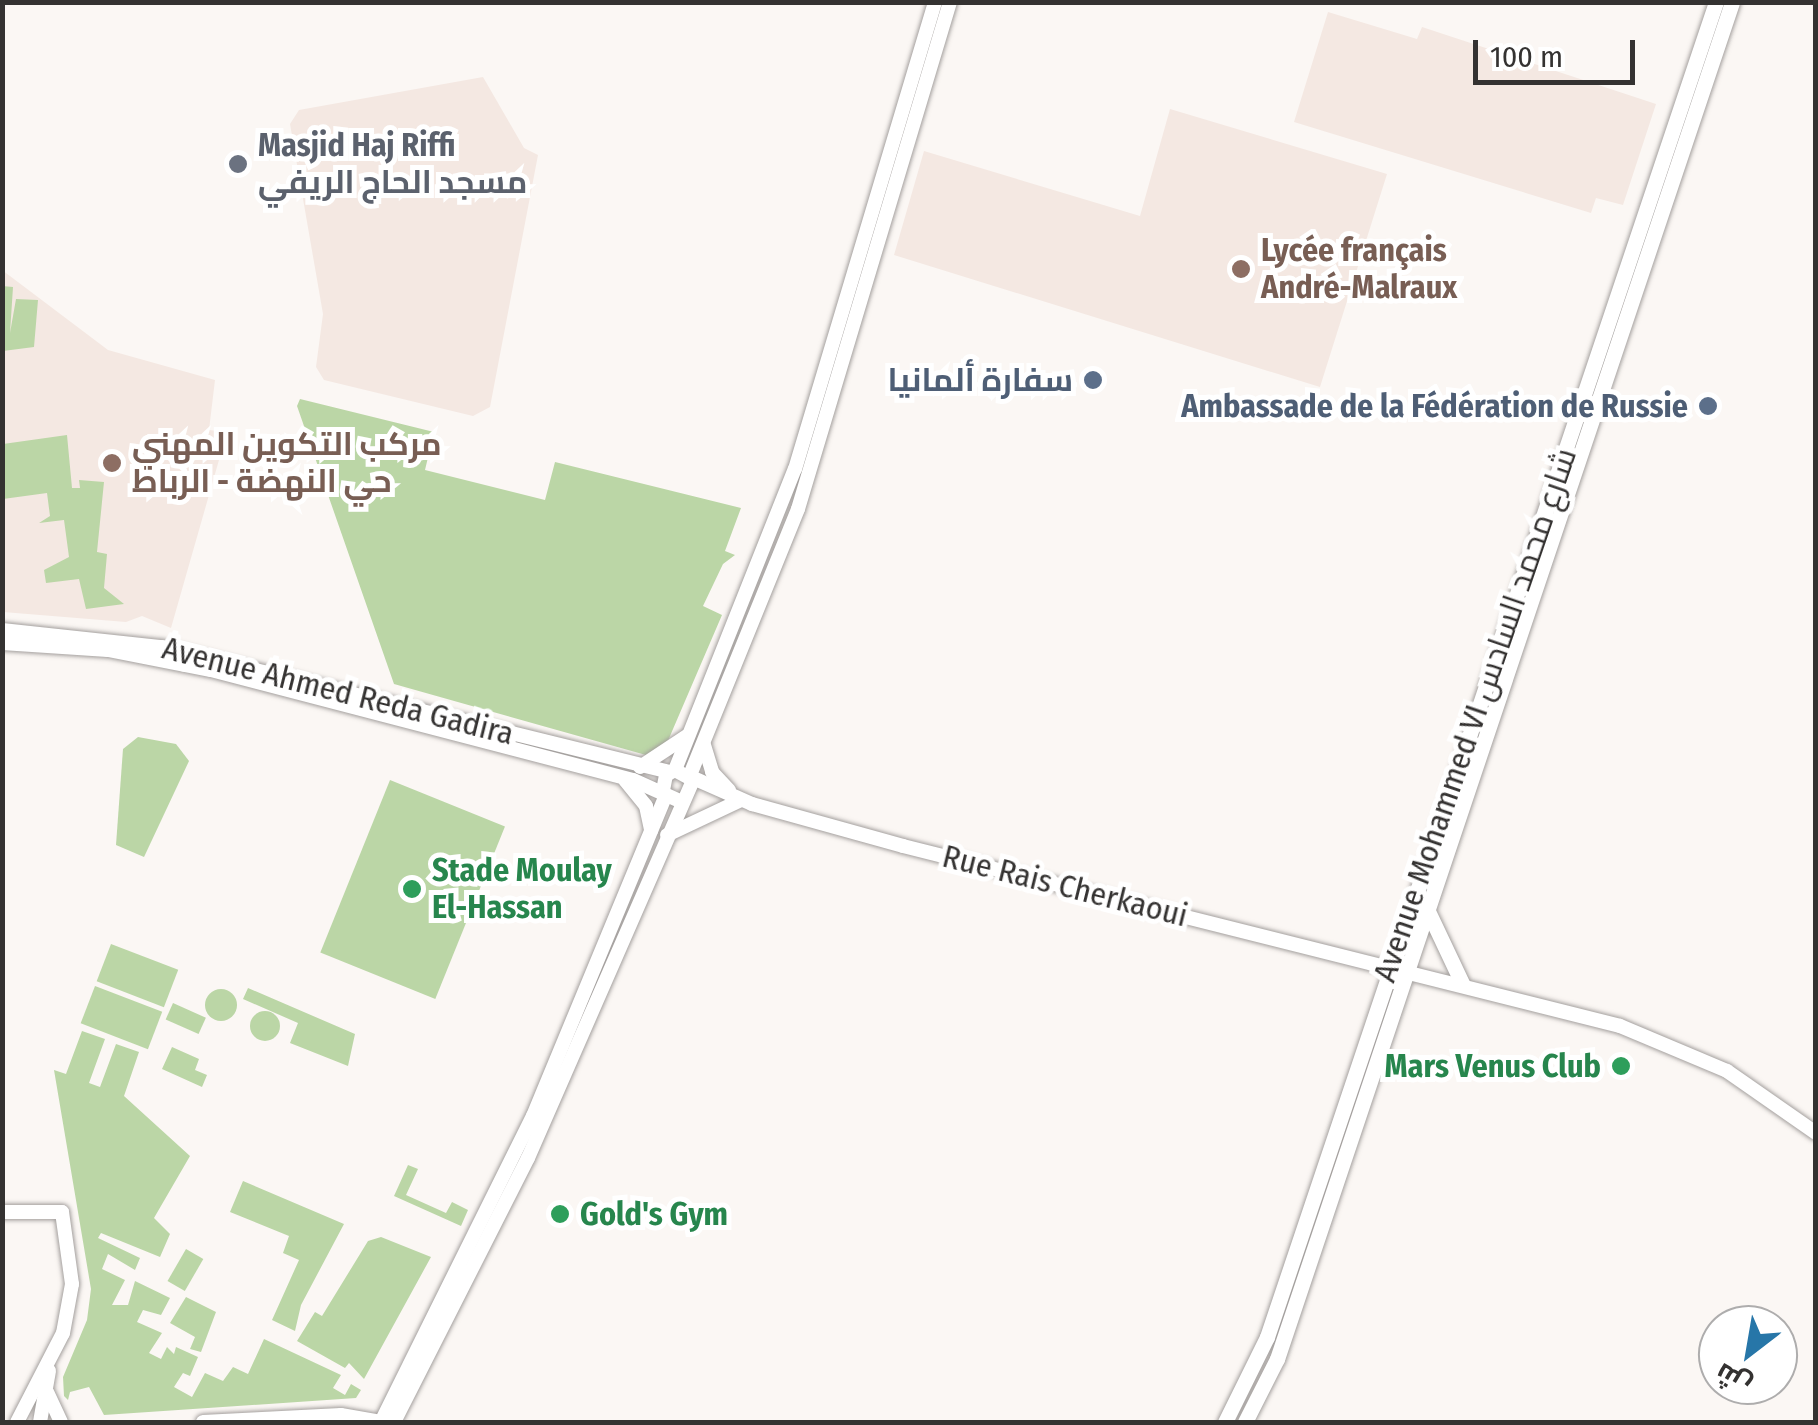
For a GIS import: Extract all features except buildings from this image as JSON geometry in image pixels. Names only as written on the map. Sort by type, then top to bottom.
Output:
[{"type":"main road","points":[[394,1422],[536,1140],[659,835],[694,728],[795,469],[935,2]]},
{"type":"main road","points":[[682,773],[704,744],[806,484],[950,2]]},
{"type":"main road","name":"Avenue Mohammed VI شارع محمد السادس","points":[[1245,1422],[1277,1359],[1398,969],[1716,2]]},
{"type":"main road","name":"Avenue Mohammed VI شارع محمد السادس","points":[[1225,1422],[1260,1357],[1398,969],[1428,909],[1732,2]]},
{"type":"main road","name":"Avenue Ahmed Reda Gadira","points":[[2,630],[162,647],[640,767],[682,773],[741,800]]},
{"type":"main road","name":"Avenue Ahmed Reda Gadira","points":[[2,643],[159,658],[621,776],[673,796],[741,800]]},
{"type":"main road","points":[[640,767],[671,752],[694,728]]},
{"type":"main road","points":[[202,1422],[341,1414],[381,1422],[516,1153],[659,835],[741,800],[712,772],[704,744]]},
{"type":"main road","points":[[673,796],[692,791],[682,773]]},
{"type":"main road","points":[[621,776],[646,806],[659,835]]},
{"type":"main road","name":"Rue Rais Cherkaoui","points":[[741,800],[1464,985],[1668,1042],[1746,1082],[1816,1133]]},
{"type":"main road","points":[[1428,909],[1464,985]]},
{"type":"main road","points":[[2,1212],[62,1212],[72,1284],[49,1365],[40,1422]]},
{"type":"main road","points":[[17,1422],[49,1365]]},
{"type":"main road","points":[[47,1392],[61,1422]]},
{"type":"shaded area","points":[[1328,12],[1417,39],[1422,27],[1656,104],[1623,205],[1596,198],[1591,213],[1294,122]]},
{"type":"shaded area","points":[[483,77],[524,148],[538,155],[490,407],[473,416],[324,380],[316,367],[323,314],[290,124],[299,110]]},
{"type":"shaded area","name":"Lycée français André-Malraux","points":[[1170,109],[1387,174],[1320,387],[894,255],[924,151],[1140,216]]},
{"type":"shaded area","name":"مركب التكوين المهني حي النهضة - الرباط","points":[[2,270],[108,350],[215,380],[209,430],[227,432],[171,628],[142,616],[126,622],[3,612]]},
{"type":"green space","points":[[2,286],[13,287],[10,333],[16,299],[38,300],[34,347],[3,351]]},
{"type":"green space","points":[[300,399],[434,432],[425,470],[545,500],[555,462],[741,508],[725,551],[735,555],[723,564],[703,606],[722,615],[664,750],[653,757],[394,684],[297,406]]},
{"type":"green space","points":[[67,435],[72,488],[80,488],[79,480],[104,482],[97,552],[107,554],[104,588],[124,604],[86,609],[79,579],[46,583],[44,570],[69,557],[64,520],[39,523],[50,516],[47,493],[3,499],[3,444]]},
{"type":"green space","points":[[138,737],[176,744],[189,761],[144,857],[116,845],[123,749]]},
{"type":"green space","points":[[390,780],[505,826],[435,999],[320,952]]},
{"type":"green space","points":[[111,944],[178,970],[164,1007],[97,981]]},
{"type":"green space","points":[[95,986],[162,1012],[148,1049],[81,1023]]},
{"type":"green space","points":[[248,988],[355,1034],[348,1066],[290,1043],[298,1023],[243,999]]},
{"type":"green space","points":[[221,989],[232,994],[237,1005],[232,1016],[221,1021],[210,1016],[205,1005],[210,994]]},
{"type":"green space","points":[[173,1003],[206,1018],[199,1034],[166,1019]]},
{"type":"green space","points":[[265,1011],[275,1016],[280,1026],[275,1036],[265,1041],[255,1036],[250,1026],[255,1016]]},
{"type":"green space","points":[[82,1031],[105,1039],[89,1083],[100,1087],[116,1044],[139,1052],[124,1096],[190,1156],[154,1218],[170,1234],[160,1257],[101,1233],[98,1238],[140,1258],[135,1270],[108,1254],[102,1269],[125,1280],[112,1305],[128,1305],[135,1281],[170,1298],[161,1315],[143,1310],[137,1322],[162,1333],[149,1353],[161,1359],[167,1347],[174,1354],[176,1347],[198,1357],[190,1376],[183,1373],[174,1387],[192,1397],[205,1373],[223,1381],[233,1367],[248,1374],[264,1339],[341,1375],[333,1388],[345,1395],[351,1384],[361,1390],[356,1398],[104,1415],[89,1387],[70,1392],[68,1400],[64,1396],[63,1377],[87,1320],[91,1289],[54,1070],[66,1074]]},
{"type":"green space","points":[[172,1047],[199,1059],[195,1070],[207,1075],[202,1087],[162,1069]]},
{"type":"green space","points":[[408,1165],[418,1169],[406,1195],[446,1213],[452,1202],[468,1210],[461,1226],[394,1196]]},
{"type":"green space","points":[[243,1181],[344,1224],[301,1305],[295,1331],[272,1320],[299,1260],[283,1253],[289,1236],[230,1212]]},
{"type":"green space","points":[[381,1237],[431,1257],[364,1379],[349,1363],[345,1368],[297,1341],[315,1312],[322,1316],[368,1241]]},
{"type":"green space","points":[[186,1249],[203,1259],[185,1291],[168,1281]]},
{"type":"green space","points":[[186,1297],[216,1312],[201,1352],[190,1349],[195,1337],[170,1323]]},
{"type":"place","name":"Masjid Haj Riffi مسجد الحاج الريفي","points":[[238,164]]},
{"type":"place","name":"Lycée français André-Malraux","points":[[1241,269]]},
{"type":"place","name":"سفارة ألمانيا","points":[[1093,380]]},
{"type":"place","name":"Ambassade de la Fédération de Russie","points":[[1708,406]]},
{"type":"place","name":"مركب التكوين المهني حي النهضة - الرباط","points":[[112,463]]},
{"type":"place","name":"Stade Moulay El-Hassan","points":[[412,889]]},
{"type":"place","name":"Mars Venus Club","points":[[1621,1066]]},
{"type":"place","name":"Gold's Gym","points":[[560,1214]]}]
